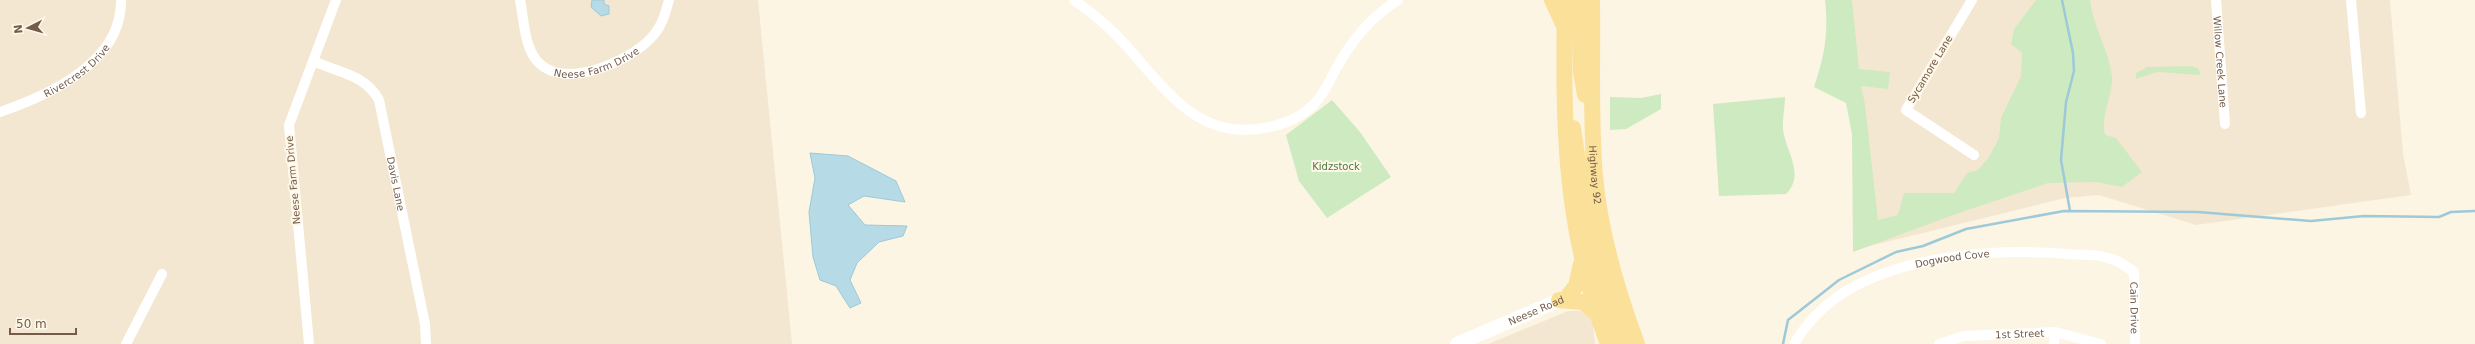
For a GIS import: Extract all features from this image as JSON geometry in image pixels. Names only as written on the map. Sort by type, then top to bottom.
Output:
[{"type":"main road","points":[[1552,0],[1565,32]]},
{"type":"main road","name":"Highway 92","points":[[1565,0],[1565,102],[1569,189],[1582,260],[1602,284],[1638,344]]},
{"type":"main road","points":[[1579,0],[1582,80],[1593,128]]},
{"type":"main road","name":"Highway 92","points":[[1592,0],[1593,128],[1595,177],[1600,213],[1602,284],[1597,313],[1608,344]]},
{"type":"main road","points":[[1565,102],[1573,127],[1588,233],[1602,284],[1623,344]]},
{"type":"main road","points":[[1563,298],[1576,286],[1582,260]]},
{"type":"main road","points":[[1563,298],[1582,302],[1597,313]]},
{"type":"street","name":"Rivercrest Drive","points":[[0,112],[52,89],[85,68],[103,51],[114,32],[119,19],[122,0]]},
{"type":"street","name":"Neese Farm Drive","points":[[309,344],[289,125],[336,0]]},
{"type":"street","name":"Neese Farm Drive","points":[[520,0],[528,42],[538,63],[556,73],[568,75],[617,62],[631,55],[658,29],[669,0]]},
{"type":"street","points":[[1074,0],[1116,34],[1187,112],[1218,126],[1248,130],[1278,125],[1308,109],[1322,95],[1341,60],[1362,31],[1381,12],[1398,0]]},
{"type":"street","name":"Sycamore Lane","points":[[1972,0],[1906,110],[1974,155]]},
{"type":"street","name":"Willow Creek Lane","points":[[2216,0],[2225,124]]},
{"type":"street","points":[[2351,0],[2361,113]]},
{"type":"street","name":"Davis Lane","points":[[314,61],[353,75],[365,82],[374,90],[379,100],[425,324],[426,344]]},
{"type":"street","name":"Dogwood Cove","points":[[1794,344],[1806,324],[1837,297],[1861,284],[1904,267],[1961,256],[1995,252],[2041,252],[2107,257],[2120,262],[2134,272]]},
{"type":"street","name":"Cain Drive","points":[[2134,272],[2135,344]]},
{"type":"street","points":[[126,344],[162,274]]},
{"type":"street","name":"Neese Road","points":[[1457,344],[1563,298],[1602,284]]},
{"type":"street","points":[[2054,344],[2055,332]]},
{"type":"street","name":"1st Street","points":[[1939,344],[1964,336],[2055,332],[2101,344]]},
{"type":"shaded area","points":[[0,0],[758,0],[792,344],[0,344]]},
{"type":"shaded area","points":[[1842,0],[2390,0],[2403,154],[2411,195],[2196,225],[2099,195],[2065,198],[1866,247]]},
{"type":"shaded area","points":[[1568,311],[1579,311],[1592,315],[1595,344],[1488,344]]},
{"type":"green space","points":[[1825,0],[1852,0],[1859,69],[1890,72],[1888,89],[1861,86],[1865,104],[1878,220],[1898,215],[1904,193],[1954,193],[1967,173],[1978,170],[1989,157],[1999,138],[2001,118],[2021,76],[2022,53],[2011,44],[2014,29],[2036,0],[2090,0],[2094,19],[2108,57],[2112,77],[2111,91],[2104,120],[2105,135],[2116,138],[2142,172],[2122,187],[2096,182],[2048,183],[1956,214],[1853,252],[1852,134],[1846,103],[1814,87],[1825,45]]},
{"type":"green space","points":[[2192,66],[2199,69],[2200,75],[2157,72],[2136,79],[2136,73],[2147,67]]},
{"type":"green space","points":[[1661,94],[1661,109],[1626,129],[1610,130],[1610,97],[1641,98]]},
{"type":"green space","points":[[1785,97],[1783,131],[1792,158],[1795,173],[1791,187],[1786,194],[1719,196],[1713,104]]},
{"type":"green space","name":"Kidzstock","points":[[1332,100],[1360,132],[1391,177],[1327,218],[1299,181],[1286,135]]},
{"type":"water","points":[[592,0],[604,0],[604,4],[609,6],[609,14],[601,16],[591,7]]},
{"type":"water","points":[[810,153],[848,156],[896,181],[905,202],[864,196],[848,205],[865,225],[907,226],[903,236],[879,242],[857,263],[850,280],[861,303],[850,308],[836,286],[820,280],[813,257],[809,212],[815,178]]},
{"type":"waterway","points":[[2062,0],[2073,53],[2074,71],[2066,102],[2061,160],[2070,211]]},
{"type":"waterway","points":[[1783,344],[1788,320],[1839,280],[1896,252],[1923,246],[1966,229],[2064,211],[2198,212],[2311,221],[2364,216],[2439,217],[2451,212],[2475,211]]}]
